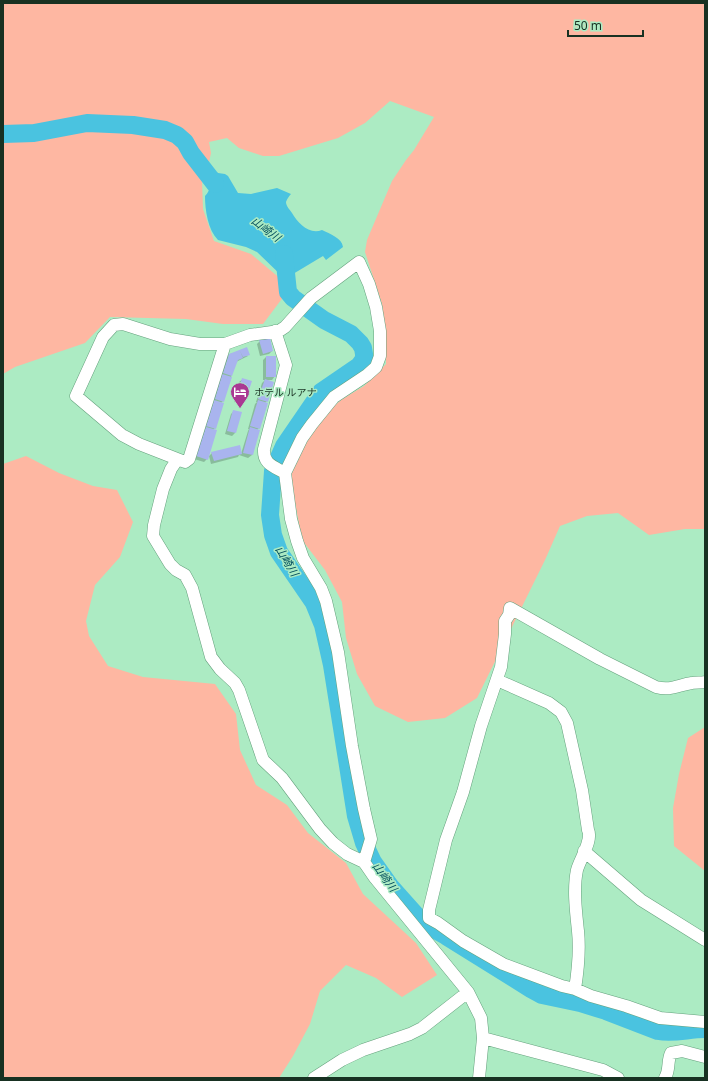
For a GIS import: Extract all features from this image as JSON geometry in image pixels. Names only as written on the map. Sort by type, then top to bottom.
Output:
[{"type":"street","points":[[225,344],[190,456],[185,462],[176,460],[122,435],[76,396],[103,337],[114,325],[123,324],[161,337],[200,344],[225,344],[250,335],[282,330],[312,298],[359,262],[367,278],[376,307],[380,331],[380,356],[376,366],[367,375],[334,396],[278,469]]},
{"type":"street","points":[[275,331],[286,365],[264,449],[264,456],[266,461],[278,469],[297,542],[303,558],[321,588],[330,614],[338,652],[352,746],[371,839],[365,861]]},
{"type":"street","points":[[176,460],[170,470],[163,489],[154,525],[153,536],[170,564],[189,581],[211,657],[220,669],[235,683],[239,690],[263,760],[282,778],[324,834],[347,854],[365,861],[374,878],[468,992],[481,1018],[483,1038],[479,1078]]},
{"type":"street","points":[[705,682],[691,683],[677,688],[663,689],[656,687],[600,659],[510,608],[509,615],[505,621],[501,667],[480,726],[463,792],[446,840],[429,910],[429,918],[503,964],[562,986],[576,989],[590,996],[620,1004],[660,1018],[705,1022]]},
{"type":"street","points":[[496,680],[549,703],[561,712],[567,723],[582,790],[588,830],[590,833],[588,844],[577,870],[576,922],[578,932],[578,970],[576,989]]},
{"type":"street","points":[[584,851],[641,900],[704,938]]},
{"type":"street","points":[[314,1078],[342,1060],[363,1050],[410,1034],[422,1028],[468,992]]},
{"type":"street","points":[[483,1038],[603,1070],[618,1078]]},
{"type":"street","points":[[665,1078],[668,1073],[669,1058],[671,1053],[682,1051],[705,1057]]},
{"type":"shaded area","points":[[3,3],[705,3],[705,529],[685,529],[649,535],[618,513],[587,516],[560,526],[545,560],[477,698],[445,718],[408,722],[375,706],[357,674],[346,638],[342,602],[325,570],[302,540],[290,476],[309,437],[332,408],[341,400],[364,386],[386,364],[382,304],[365,252],[367,240],[392,181],[414,150],[434,117],[390,101],[365,123],[338,138],[279,156],[263,156],[239,148],[227,138],[209,142],[211,153],[209,162],[197,166],[196,169],[202,180],[203,209],[214,241],[251,254],[282,280],[284,296],[263,324],[223,324],[186,319],[110,317],[85,343],[15,367],[3,374]]},
{"type":"shaded area","points":[[26,456],[59,473],[93,486],[117,490],[133,522],[120,557],[95,585],[86,621],[89,636],[108,666],[143,677],[215,684],[236,714],[240,750],[256,785],[287,805],[308,833],[346,863],[363,894],[416,943],[437,975],[402,997],[376,978],[346,965],[320,991],[310,1024],[279,1078],[3,1078],[3,464]]},
{"type":"shaded area","points":[[705,727],[705,871],[674,846],[673,808],[679,774],[688,738]]},
{"type":"water","points":[[203,165],[218,173],[228,176],[238,193],[251,194],[277,188],[291,194],[286,203],[294,217],[308,229],[313,231],[322,230],[332,235],[340,241],[343,247],[326,260],[323,256],[284,278],[257,252],[246,247],[218,240],[209,225],[206,213],[205,196],[209,187],[200,175],[198,166]]},
{"type":"building","points":[[270,338],[273,351],[263,354],[259,340]]},
{"type":"building","points":[[247,347],[250,355],[243,357],[240,351],[243,358],[238,360],[232,376],[223,373],[229,354]]},
{"type":"building","points":[[266,356],[276,356],[276,377],[266,377]]},
{"type":"building","points":[[222,374],[232,377],[224,402],[215,399]]},
{"type":"building","points":[[242,378],[252,381],[245,402],[236,399]]},
{"type":"building","points":[[265,379],[274,382],[268,402],[258,399]]},
{"type":"building","points":[[214,400],[224,403],[216,429],[206,426]]},
{"type":"building","points":[[258,400],[268,403],[260,429],[250,426]]},
{"type":"building","points":[[233,410],[242,412],[236,433],[227,431]]},
{"type":"building","points":[[206,427],[217,430],[208,460],[196,456]]},
{"type":"building","points":[[250,427],[260,430],[253,455],[243,453]]},
{"type":"building","points":[[240,445],[242,454],[214,461],[211,452]]},
{"type":"waterway","name":"山崎川","points":[[3,134],[34,133],[87,123],[133,125],[165,130],[177,135],[185,142],[191,153],[215,184]]},
{"type":"waterway","name":"山崎川","points":[[284,254],[288,292],[293,298],[324,320],[351,334],[360,343],[364,354],[364,359],[359,366],[321,392],[284,446],[273,471],[270,515],[273,535],[279,552],[314,603],[323,625],[332,665],[356,816],[364,843],[373,862],[390,886],[423,923],[542,995],[580,1003],[606,1011],[658,1031],[670,1032],[705,1029]]},
{"type":"place","name":"ホテル ルアナ","points":[[240,409]]}]
